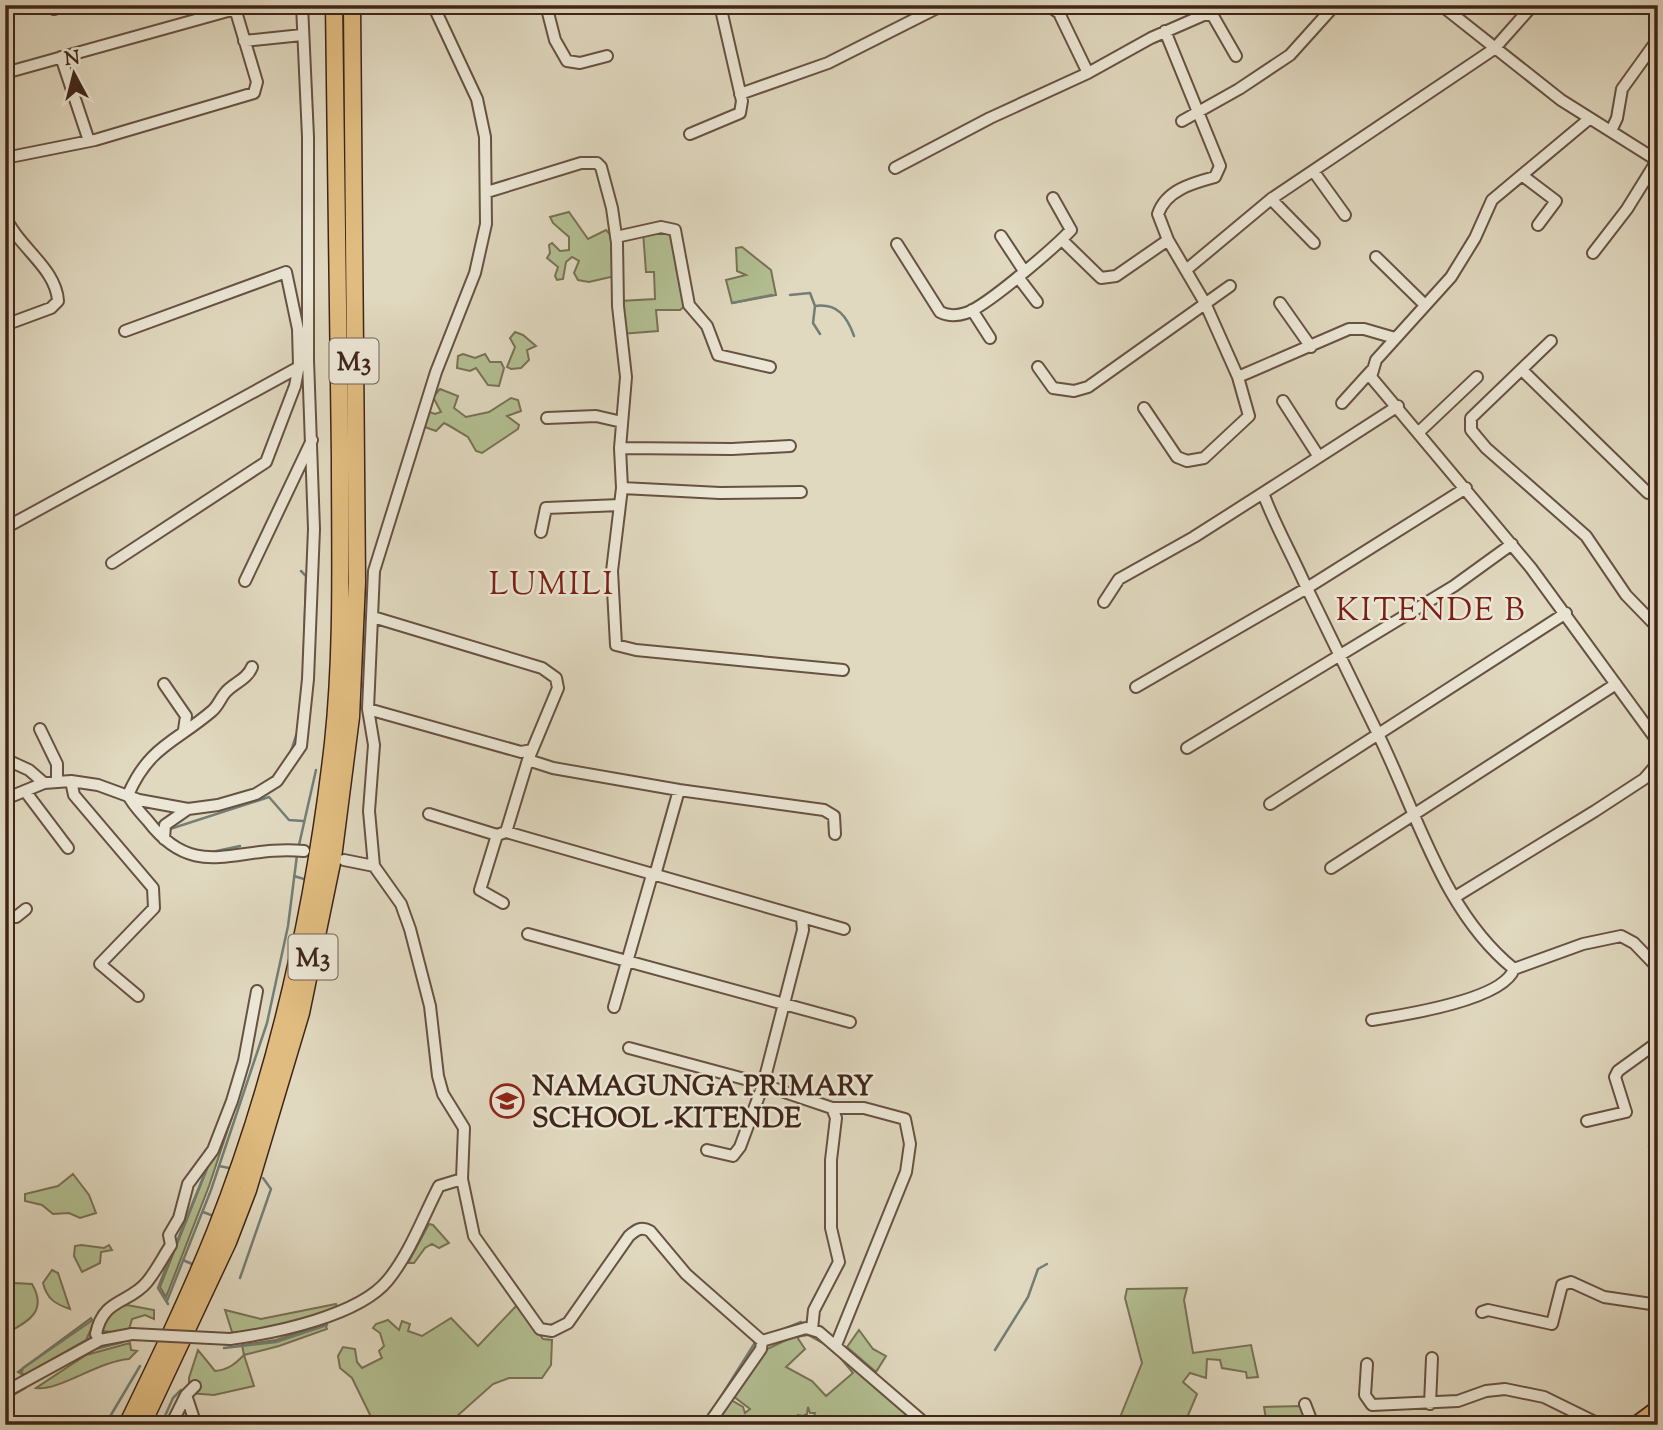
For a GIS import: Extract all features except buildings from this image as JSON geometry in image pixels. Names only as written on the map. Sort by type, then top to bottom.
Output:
[{"type":"highway","name":"M3","points":[[127,1425],[215,1233],[256,1114],[291,989],[317,856],[336,708],[339,585],[339,260],[334,5]]},
{"type":"highway","name":"M3","points":[[142,1425],[217,1265],[248,1190],[302,1013],[333,858],[351,717],[357,582],[352,5]]},
{"type":"main road","points":[[1635,1425],[1658,1408]]},
{"type":"street","points":[[54,9],[66,5]]},
{"type":"street","points":[[5,799],[44,783],[71,781],[98,785],[152,803],[188,809],[256,794],[277,781],[301,746],[308,679],[314,529],[313,438],[308,360],[308,136],[302,5]]},
{"type":"street","points":[[433,5],[477,99],[485,137],[486,224],[475,273],[436,372],[376,561],[368,709],[374,745],[369,811],[374,866],[401,904],[410,929],[429,1006],[436,1069],[443,1094],[464,1128],[462,1179],[474,1236],[540,1329],[552,1331],[568,1324],[629,1236],[635,1231],[645,1229],[686,1274],[762,1341]]},
{"type":"street","points":[[546,5],[555,40],[567,61],[580,63],[607,56]]},
{"type":"street","points":[[690,134],[738,116],[740,94],[720,5]]},
{"type":"street","points":[[740,94],[828,63],[943,5]]},
{"type":"street","points":[[1048,5],[1059,13],[1088,73]]},
{"type":"street","points":[[1182,121],[1239,89],[1290,55],[1335,5]]},
{"type":"street","points":[[1441,5],[1494,49],[1589,119],[1657,160],[1594,253]]},
{"type":"street","points":[[1186,270],[1271,199],[1494,49],[1533,5]]},
{"type":"street","points":[[5,73],[234,7],[257,82],[254,93],[89,141],[5,158]]},
{"type":"street","points":[[895,168],[990,118],[1206,14],[1213,16],[1236,56]]},
{"type":"street","points":[[1144,408],[1177,457],[1197,461],[1204,458],[1249,416],[1250,412],[1238,377],[1205,303],[1168,240],[1158,214],[1163,203],[1180,190],[1214,177],[1220,170],[1166,32]]},
{"type":"street","points":[[244,41],[302,35]]},
{"type":"street","points":[[1611,131],[1617,118],[1622,89],[1658,39]]},
{"type":"street","points":[[61,57],[89,141]]},
{"type":"street","points":[[1342,403],[1463,259],[1488,206],[1589,119]]},
{"type":"street","points":[[487,192],[581,163],[597,163],[601,167],[612,208],[616,237],[618,306],[626,377],[620,448],[622,488],[612,571],[616,645],[636,650],[843,670]]},
{"type":"street","points":[[1314,172],[1345,215]]},
{"type":"street","points":[[1523,176],[1556,201],[1538,225]]},
{"type":"street","points":[[897,244],[940,312],[952,316],[972,310],[1062,240],[1072,227],[1053,198]]},
{"type":"street","points":[[1271,199],[1314,243]]},
{"type":"street","points":[[5,215],[15,233],[55,285],[58,300],[51,308],[5,325]]},
{"type":"street","points":[[616,237],[661,228],[674,230],[689,305],[707,326],[718,355],[770,368]]},
{"type":"street","points":[[1001,236],[1037,302]]},
{"type":"street","points":[[1062,240],[1101,278],[1106,279],[1116,276],[1168,240]]},
{"type":"street","points":[[1376,257],[1425,305]]},
{"type":"street","points":[[112,564],[266,462],[295,386],[298,368],[298,329],[286,272],[125,331]]},
{"type":"street","points":[[1038,366],[1053,388],[1074,391],[1088,387],[1230,286]]},
{"type":"street","points":[[1280,303],[1311,347]]},
{"type":"street","points":[[972,310],[990,338]]},
{"type":"street","points":[[1238,377],[1356,328],[1395,338]]},
{"type":"street","points":[[1551,341],[1471,418],[1471,430],[1486,448],[1586,536],[1626,595],[1658,628]]},
{"type":"street","points":[[5,528],[298,368],[308,360]]},
{"type":"street","points":[[1522,370],[1648,493]]},
{"type":"street","points":[[1371,371],[1375,382],[1420,431],[1566,613],[1658,742]]},
{"type":"street","points":[[1420,431],[1476,377]]},
{"type":"street","points":[[1283,401],[1320,457]]},
{"type":"street","points":[[1104,602],[1119,579],[1194,537],[1398,406]]},
{"type":"street","points":[[547,418],[596,416],[622,422]]},
{"type":"street","points":[[245,581],[313,438]]},
{"type":"street","points":[[620,448],[733,449],[790,446]]},
{"type":"street","points":[[622,488],[720,493],[801,492]]},
{"type":"street","points":[[1136,687],[1307,588],[1466,488]]},
{"type":"street","points":[[1263,493],[1338,657],[1378,733],[1413,814],[1455,897],[1483,939],[1514,969]]},
{"type":"street","points":[[541,532],[546,508],[620,505]]},
{"type":"street","points":[[1187,748],[1454,586],[1512,544]]},
{"type":"street","points":[[1270,804],[1566,613]]},
{"type":"street","points":[[373,617],[553,673],[558,688],[529,755],[480,890],[503,903]]},
{"type":"street","points":[[128,795],[142,765],[212,711],[224,694],[246,677],[252,667]]},
{"type":"street","points":[[164,684],[186,716],[184,730]]},
{"type":"street","points":[[1331,868],[1616,684]]},
{"type":"street","points":[[368,709],[521,752],[553,768],[679,790],[824,810],[834,816],[835,834]]},
{"type":"street","points":[[40,729],[57,764],[57,782]]},
{"type":"street","points":[[5,759],[29,770],[44,783]]},
{"type":"street","points":[[1455,897],[1625,792],[1644,779],[1658,763]]},
{"type":"street","points":[[71,781],[74,795],[153,888],[154,908],[100,961],[102,968],[138,996]]},
{"type":"street","points":[[614,1007],[679,790]]},
{"type":"street","points":[[24,791],[68,848]]},
{"type":"street","points":[[128,795],[173,848],[191,857],[214,858],[281,849],[304,851]]},
{"type":"street","points":[[164,839],[165,825],[188,809]]},
{"type":"street","points":[[429,814],[844,929]]},
{"type":"street","points":[[344,860],[374,866]]},
{"type":"street","points":[[5,917],[16,917],[26,909]]},
{"type":"street","points":[[707,1150],[725,1156],[736,1153],[763,1085],[803,930],[802,919]]},
{"type":"street","points":[[528,934],[627,958],[850,1022]]},
{"type":"street","points":[[1514,969],[1609,936],[1627,938],[1658,968]]},
{"type":"street","points":[[1372,1020],[1435,1007],[1498,987],[1512,976],[1514,969]]},
{"type":"street","points":[[100,1340],[96,1334],[97,1328],[108,1307],[147,1283],[171,1245],[169,1235],[179,1218],[188,1184],[213,1150],[232,1101],[244,1061],[257,991]]},
{"type":"street","points":[[1587,1121],[1626,1112],[1615,1077],[1618,1070],[1658,1042]]},
{"type":"street","points":[[629,1048],[763,1085],[832,1108],[864,1108],[905,1119],[910,1144],[906,1172],[836,1345]]},
{"type":"street","points":[[812,1329],[814,1310],[839,1262],[831,1225],[831,1160],[836,1118],[832,1108]]},
{"type":"street","points":[[5,1392],[100,1340],[132,1334],[230,1339],[270,1334],[327,1315],[372,1295],[398,1266],[439,1186],[462,1179]]},
{"type":"street","points":[[1482,1312],[1488,1310],[1552,1324],[1562,1285],[1571,1282],[1604,1297],[1658,1305]]},
{"type":"street","points":[[762,1341],[812,1329],[836,1345],[927,1425]]},
{"type":"street","points":[[708,1425],[761,1349],[762,1341]]},
{"type":"street","points":[[1430,1404],[1432,1358]]},
{"type":"street","points":[[1367,1364],[1365,1395],[1372,1405],[1430,1404],[1470,1399],[1486,1391],[1525,1391],[1601,1425]]},
{"type":"street","points":[[171,1425],[186,1395],[195,1387]]},
{"type":"street","points":[[186,1395],[196,1425]]},
{"type":"street","points":[[1305,1404],[1313,1425]]},
{"type":"green space","points":[[569,212],[588,239],[606,230],[610,235],[615,252],[615,276],[589,282],[578,280],[574,273],[579,261],[572,257],[566,262],[563,279],[557,280],[555,276],[558,267],[547,258],[550,253],[549,245],[552,243],[560,251],[569,250],[569,237],[550,217]]},
{"type":"green space","points":[[673,231],[686,305],[680,310],[656,310],[658,331],[621,334],[620,301],[655,299],[654,272],[646,272],[643,232]]},
{"type":"green space","points":[[742,247],[771,270],[776,295],[732,303],[726,280],[746,275],[737,271],[736,248]]},
{"type":"green space","points":[[515,332],[536,346],[527,350],[529,360],[521,368],[511,369],[507,367],[515,347],[510,338]]},
{"type":"green space","points":[[463,354],[475,358],[485,354],[490,362],[501,362],[504,368],[499,386],[488,385],[476,368],[470,371],[457,368],[458,356]]},
{"type":"green space","points":[[440,389],[458,396],[454,408],[466,417],[489,412],[511,398],[518,400],[521,411],[507,416],[519,425],[518,429],[482,453],[476,451],[468,437],[444,423],[436,431],[422,426],[424,410],[435,414],[441,412],[433,397]]},
{"type":"green space","points":[[229,1114],[232,1117],[209,1186],[166,1297],[160,1287]]},
{"type":"green space","points":[[73,1174],[89,1195],[96,1213],[80,1218],[69,1213],[53,1214],[42,1205],[25,1201],[25,1194],[58,1186]]},
{"type":"green space","points":[[429,1224],[449,1243],[439,1248],[432,1244],[425,1248],[414,1263],[408,1263]]},
{"type":"green space","points":[[109,1245],[112,1250],[101,1252],[100,1263],[82,1272],[74,1256],[75,1246],[104,1248]]},
{"type":"green space","points":[[52,1270],[58,1273],[70,1309],[56,1303],[47,1293],[43,1283]]},
{"type":"green space","points":[[32,1284],[38,1302],[36,1310],[27,1321],[5,1334],[5,1285]]},
{"type":"green space","points":[[1187,1288],[1184,1300],[1193,1353],[1251,1345],[1258,1377],[1247,1378],[1246,1372],[1222,1368],[1220,1360],[1207,1359],[1206,1378],[1190,1373],[1183,1382],[1197,1394],[1184,1425],[1117,1425],[1142,1363],[1125,1298],[1127,1289]]},
{"type":"green space","points":[[336,1304],[337,1307],[301,1321],[238,1334],[232,1332],[225,1310],[261,1319]]},
{"type":"green space","points":[[518,1304],[543,1339],[552,1340],[551,1365],[542,1378],[509,1378],[493,1384],[447,1425],[375,1425],[352,1378],[340,1368],[338,1356],[343,1347],[355,1349],[357,1362],[362,1368],[382,1358],[379,1351],[384,1346],[380,1333],[373,1328],[376,1324],[388,1320],[399,1330],[402,1321],[410,1324],[408,1331],[422,1336],[451,1318],[478,1346]]},
{"type":"green space","points":[[127,1305],[154,1310],[154,1319],[145,1315],[132,1319],[128,1333],[100,1331],[111,1309]]},
{"type":"green space","points":[[91,1318],[94,1323],[86,1340],[25,1376],[18,1372]]},
{"type":"green space","points":[[325,1324],[327,1329],[279,1346],[244,1355],[242,1345],[276,1340]]},
{"type":"green space","points":[[859,1330],[873,1349],[886,1356],[876,1372],[847,1347]]},
{"type":"green space","points":[[803,1332],[821,1337],[921,1425],[811,1425],[815,1413],[810,1413],[808,1407],[807,1414],[795,1417],[798,1419],[774,1425],[712,1425],[731,1400],[743,1407],[745,1413],[750,1409],[733,1396],[763,1351]],"holes":[[[808,1335],[833,1349],[853,1373],[826,1396],[812,1381],[786,1367],[805,1349],[797,1337]]]},
{"type":"green space","points":[[130,1343],[131,1350],[137,1351],[129,1359],[105,1365],[55,1385],[36,1388],[86,1355]]},
{"type":"green space","points":[[198,1350],[215,1371],[231,1366],[244,1355],[254,1386],[214,1395],[189,1393],[189,1378]]},
{"type":"green space","points":[[1303,1406],[1310,1425],[1267,1425],[1264,1407]]},
{"type":"waterway","points":[[790,295],[810,293],[815,306],[813,323],[820,334]]},
{"type":"waterway","points":[[732,303],[772,295]]},
{"type":"waterway","points":[[815,306],[829,307],[840,312],[854,336]]},
{"type":"waterway","points":[[301,571],[306,576],[303,687]]},
{"type":"waterway","points":[[290,754],[298,730]]},
{"type":"waterway","points":[[299,845],[316,770]]},
{"type":"waterway","points":[[170,829],[269,797],[289,820],[303,821]]},
{"type":"waterway","points":[[212,852],[240,846]]},
{"type":"waterway","points":[[167,1301],[211,1190],[267,1023],[288,926],[297,855]]},
{"type":"waterway","points":[[294,876],[307,880]]},
{"type":"waterway","points":[[1649,1146],[1655,1174]]},
{"type":"waterway","points":[[176,1244],[209,1163]]},
{"type":"waterway","points":[[219,1166],[229,1168]]},
{"type":"waterway","points":[[240,1278],[271,1189],[263,1178]]},
{"type":"waterway","points":[[203,1212],[211,1215]]},
{"type":"waterway","points":[[168,1304],[158,1288],[173,1250]]},
{"type":"waterway","points":[[183,1260],[192,1264]]},
{"type":"waterway","points":[[995,1350],[1028,1297],[1038,1269],[1047,1264]]},
{"type":"waterway","points":[[91,1321],[96,1321],[90,1338],[25,1375],[21,1373],[23,1368],[91,1321]]},
{"type":"waterway","points":[[784,1329],[801,1322]]},
{"type":"waterway","points":[[224,1348],[276,1342],[327,1325]]},
{"type":"waterway","points":[[717,1403],[756,1341]]},
{"type":"waterway","points":[[92,1350],[123,1342]]},
{"type":"waterway","points":[[105,1425],[140,1366]]},
{"type":"waterway","points":[[5,1400],[25,1388]]},
{"type":"waterway","points":[[161,1425],[173,1398],[181,1390]]},
{"type":"waterway","points":[[110,1417],[119,1420]]},
{"type":"place","name":"NAMAGUNGA PRIMARY SCHOOL -KITENDE","points":[[507,1101]]},
{"type":"district","name":"LUMILI","points":[[552,583]]},
{"type":"district","name":"KITENDE B","points":[[1431,609]]}]
